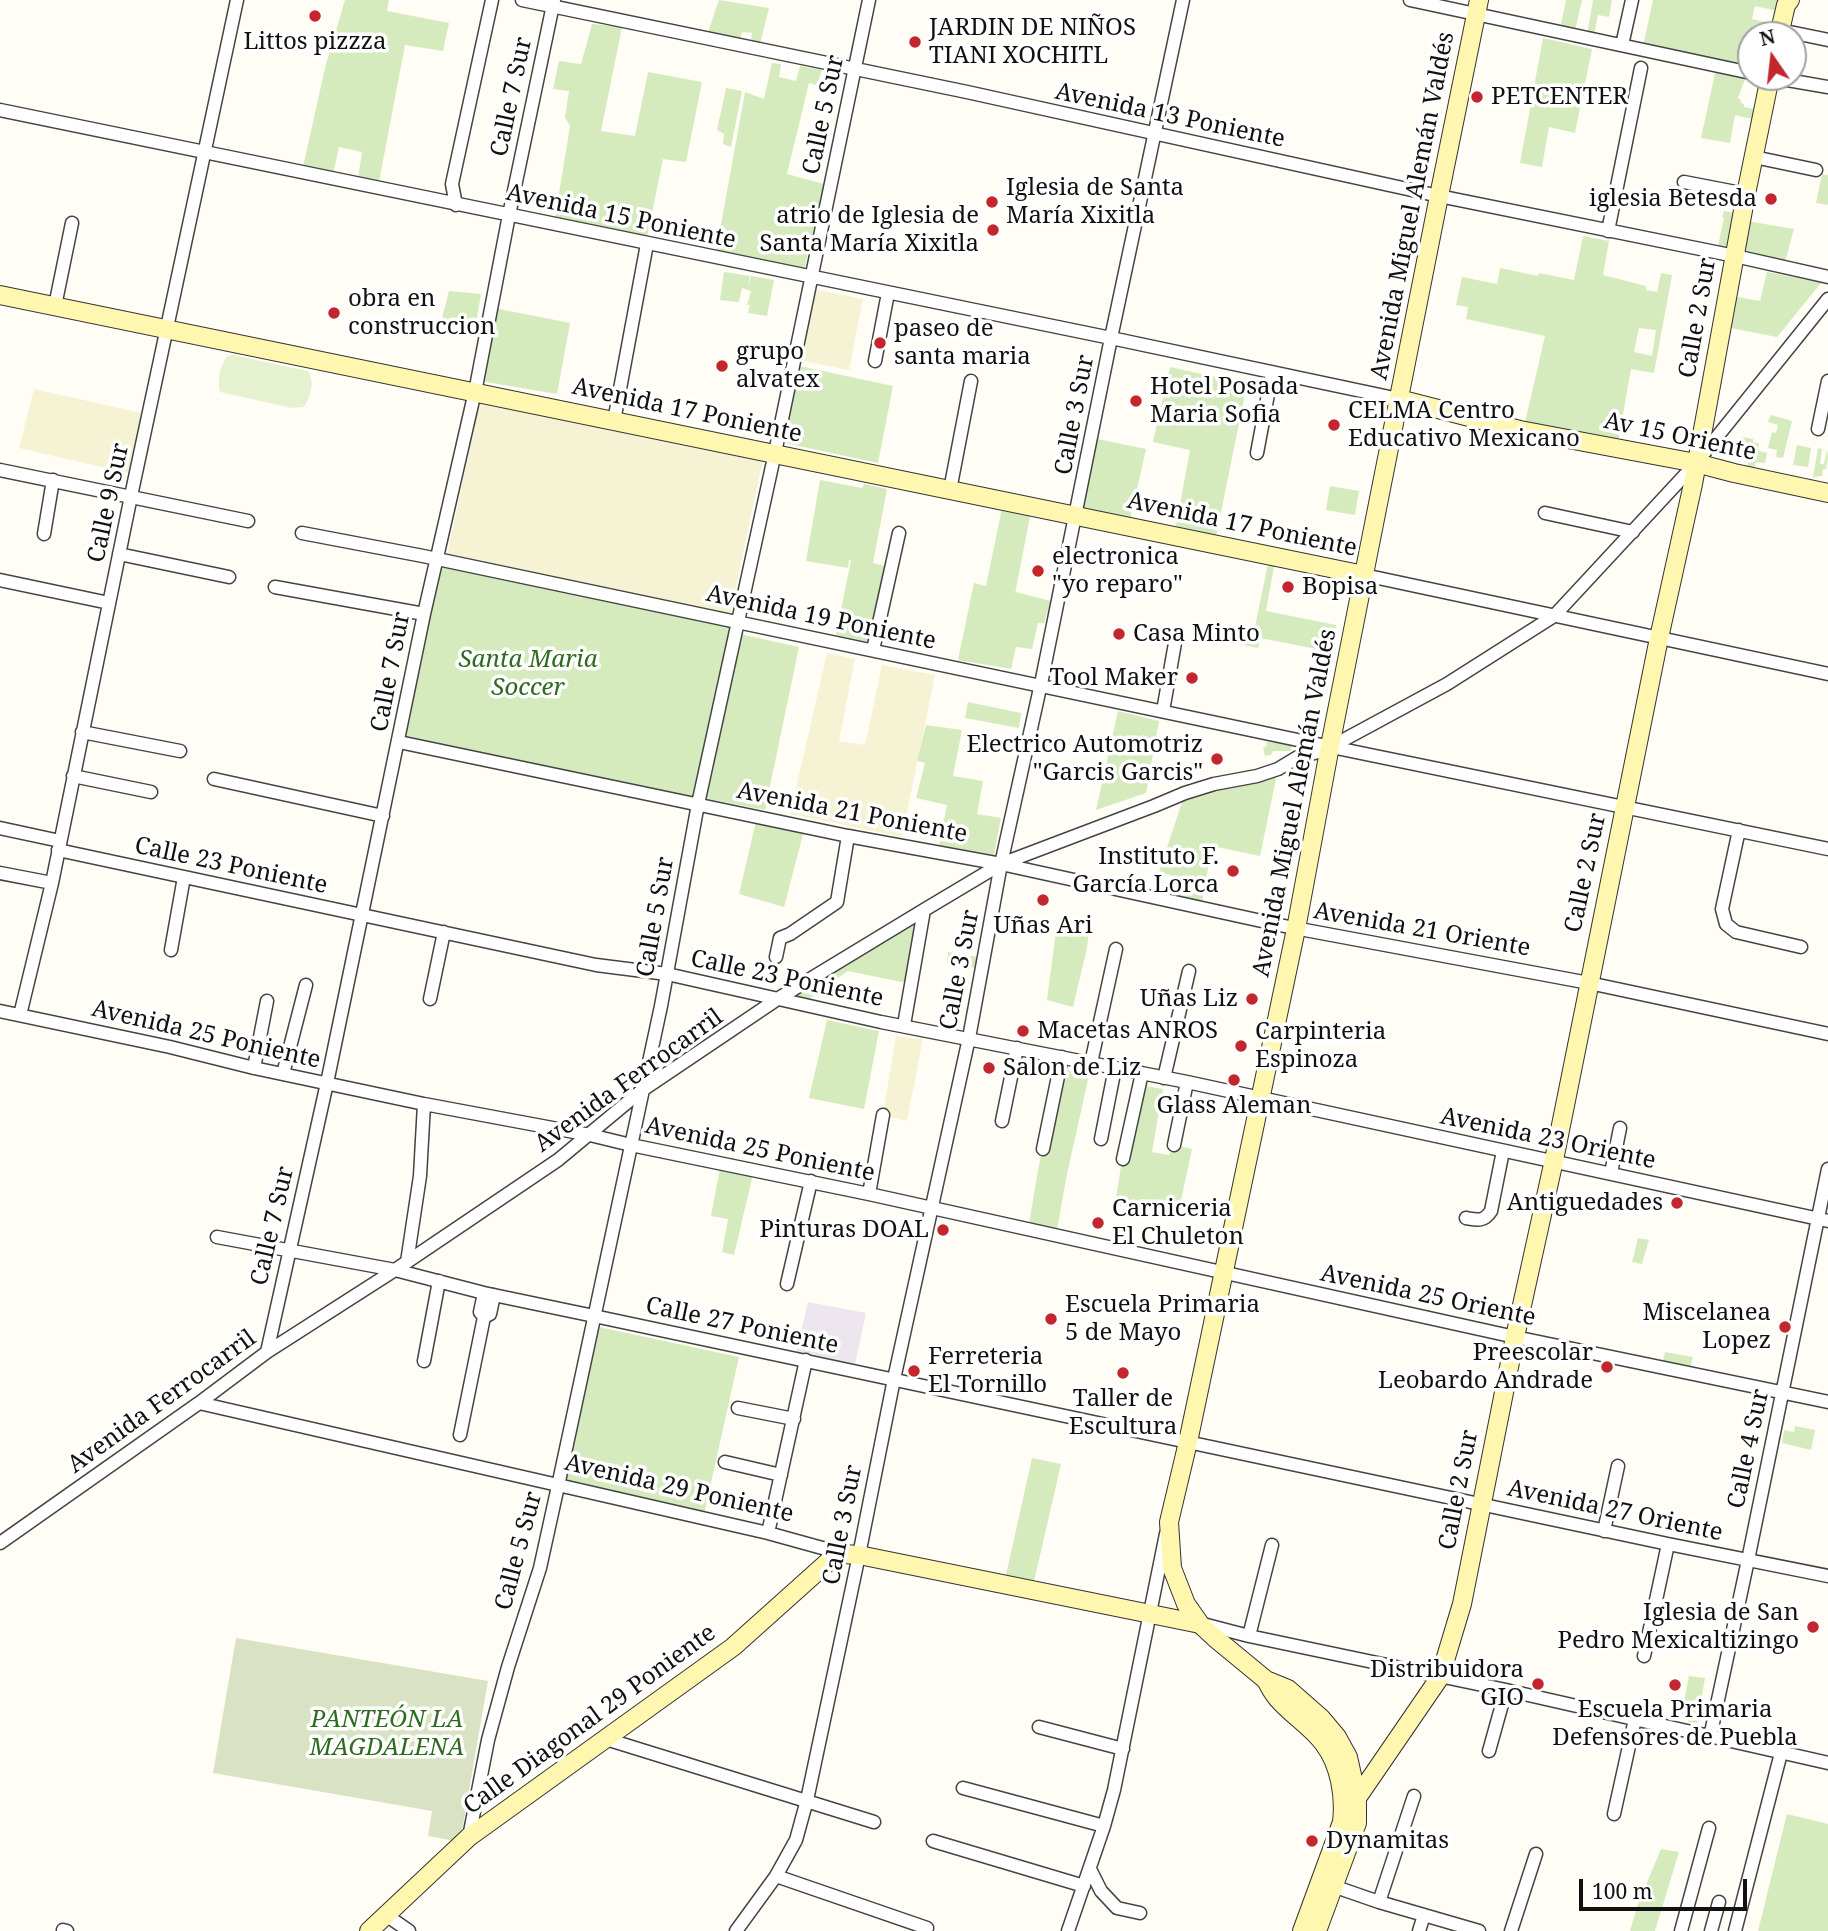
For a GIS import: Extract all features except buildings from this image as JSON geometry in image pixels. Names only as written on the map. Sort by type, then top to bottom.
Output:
[{"type":"main road","points":[[1782,21],[1790,0]]},
{"type":"main road","name":"Avenida Miguel Alemán Valdés","points":[[1169,1522],[1296,929],[1438,196],[1478,7]]},
{"type":"main road","name":"Calle 2 Sur","points":[[1350,1804],[1440,1677],[1462,1604],[1696,464],[1767,91]]},
{"type":"main road","name":"Avenida 17 Poniente","points":[[0,295],[1364,575]]},
{"type":"main road","name":"Av 15 Oriente","points":[[1399,399],[1520,430],[1828,493]]},
{"type":"main road","points":[[1169,1522],[1172,1568],[1186,1604],[1200,1623],[1266,1680],[1288,1689],[1321,1718],[1337,1737],[1348,1757],[1350,1804],[1342,1822],[1317,1931]]},
{"type":"main road","name":"Avenida 29 Poniente","points":[[852,1554],[1200,1623]]},
{"type":"main road","name":"Calle Diagonal 29 Poniente","points":[[369,1931],[469,1837],[733,1647],[829,1561],[852,1554]]},
{"type":"main road","points":[[1302,1931],[1327,1884]]},
{"type":"street","name":"Calle 9 Sur","points":[[20,1015],[52,883],[237,0]]},
{"type":"street","points":[[456,205],[452,184],[492,0]]},
{"type":"street","name":"Avenida 13 Poniente","points":[[522,0],[553,3],[1438,196],[1828,277]]},
{"type":"street","name":"Calle 5 Sur","points":[[469,1837],[488,1740],[540,1568],[558,1486],[667,974],[698,804],[869,0]]},
{"type":"street","name":"Calle 3 Sur","points":[[736,1931],[776,1876],[796,1840],[807,1800],[852,1554],[894,1379],[969,1038],[1001,864],[1041,686],[1183,0]]},
{"type":"street","points":[[1410,0],[1478,7],[1622,45],[1737,70]]},
{"type":"street","points":[[1622,45],[1632,0]]},
{"type":"street","name":"Calle 7 Sur","points":[[267,1352],[363,915],[424,614],[474,393],[553,3]]},
{"type":"street","points":[[1807,37],[1828,40]]},
{"type":"street","points":[[1608,231],[1641,68]]},
{"type":"street","points":[[1807,84],[1828,88]]},
{"type":"street","name":"Avenida 15 Poniente","points":[[0,110],[1399,399]]},
{"type":"street","points":[[1754,157],[1816,170]]},
{"type":"street","points":[[1684,182],[1746,194]]},
{"type":"street","points":[[439,201],[452,184]]},
{"type":"street","points":[[55,306],[72,223]]},
{"type":"street","points":[[614,421],[647,244]]},
{"type":"street","points":[[875,362],[888,293]]},
{"type":"street","name":"Avenida Ferrocarril","points":[[0,1543],[267,1352],[558,1160],[641,1091],[779,999],[1001,864],[1185,793],[1257,776],[1278,769],[1298,757],[1323,751],[1447,684],[1554,616],[1696,464],[1828,299]]},
{"type":"street","points":[[1257,453],[1272,373]]},
{"type":"street","points":[[950,490],[971,381]]},
{"type":"street","points":[[1818,429],[1828,381]]},
{"type":"street","points":[[0,470],[248,521]]},
{"type":"street","points":[[44,534],[53,480]]},
{"type":"street","points":[[1545,513],[1633,532]]},
{"type":"street","name":"Avenida 19 Poniente","points":[[302,533],[1828,849]]},
{"type":"street","points":[[873,650],[899,533]]},
{"type":"street","points":[[119,554],[229,577]]},
{"type":"street","points":[[1364,575],[1828,674]]},
{"type":"street","points":[[0,580],[109,603]]},
{"type":"street","points":[[275,587],[424,614]]},
{"type":"street","points":[[1163,711],[1175,643]]},
{"type":"street","points":[[82,732],[180,751]]},
{"type":"street","name":"Avenida 21 Poniente","points":[[399,743],[848,836],[1001,864],[1296,929]]},
{"type":"street","points":[[74,776],[151,792]]},
{"type":"street","points":[[214,779],[383,816]]},
{"type":"street","name":"Calle 23 Poniente","points":[[0,828],[59,846],[184,877],[596,965],[667,974],[881,1022],[1164,1077],[1260,1099]]},
{"type":"street","points":[[1739,830],[1722,909],[1726,924],[1736,932],[1801,947]]},
{"type":"street","points":[[776,957],[780,938],[836,902],[848,836]]},
{"type":"street","points":[[0,873],[52,883]]},
{"type":"street","points":[[171,950],[184,877]]},
{"type":"street","points":[[904,1025],[924,910]]},
{"type":"street","name":"Avenida 21 Oriente","points":[[1296,929],[1589,983],[1828,1034]]},
{"type":"street","points":[[430,999],[443,932]]},
{"type":"street","points":[[1091,1063],[1116,949]]},
{"type":"street","points":[[1164,1077],[1189,971]]},
{"type":"street","points":[[283,1074],[306,985]]},
{"type":"street","points":[[254,1068],[267,1001]]},
{"type":"street","name":"Avenida 25 Poniente","points":[[0,1011],[424,1104],[811,1181],[1224,1273]]},
{"type":"street","points":[[1002,1121],[1017,1048]]},
{"type":"street","points":[[1043,1149],[1062,1057]]},
{"type":"street","points":[[1101,1139],[1115,1068]]},
{"type":"street","points":[[1123,1159],[1142,1073]]},
{"type":"street","points":[[1174,1145],[1187,1082]]},
{"type":"street","name":"Avenida 23 Oriente","points":[[1260,1099],[1554,1160],[1823,1220]]},
{"type":"street","points":[[407,1262],[420,1175],[424,1104]]},
{"type":"street","points":[[869,1194],[883,1115]]},
{"type":"street","points":[[1611,1173],[1620,1128]]},
{"type":"street","points":[[1466,1218],[1480,1220],[1491,1212],[1503,1151]]},
{"type":"street","name":"Calle 4 Sur","points":[[1710,1737],[1782,1392],[1823,1220],[1828,1169]]},
{"type":"street","points":[[787,1284],[811,1181]]},
{"type":"street","name":"Calle 27 Poniente","points":[[217,1237],[395,1270],[489,1294],[1188,1442]]},
{"type":"street","name":"Avenida 25 Oriente","points":[[1224,1273],[1828,1402]]},
{"type":"street","points":[[424,1360],[439,1282]]},
{"type":"street","points":[[460,1435],[484,1317],[480,1312],[489,1294]]},
{"type":"street","points":[[768,1533],[806,1360]]},
{"type":"street","name":"Avenida 29 Poniente","points":[[199,1403],[852,1554]]},
{"type":"street","points":[[738,1408],[794,1419]]},
{"type":"street","name":"Avenida 27 Oriente","points":[[1188,1442],[1668,1545],[1828,1576]]},
{"type":"street","points":[[725,1462],[781,1475]]},
{"type":"street","points":[[1604,1531],[1618,1466]]},
{"type":"street","name":"Avenida Miguel Alemán Valdés","points":[[1068,1931],[1104,1826],[1123,1749],[1169,1522]]},
{"type":"street","points":[[1249,1636],[1272,1545]]},
{"type":"street","points":[[1644,1656],[1668,1545]]},
{"type":"street","points":[[1200,1623],[1828,1763]]},
{"type":"street","points":[[1489,1751],[1506,1690]]},
{"type":"street","points":[[1614,1814],[1635,1719]]},
{"type":"street","points":[[1039,1727],[1123,1749]]},
{"type":"street","points":[[606,1739],[874,1822]]},
{"type":"street","points":[[1735,1931],[1781,1753]]},
{"type":"street","points":[[963,1788],[1104,1826]]},
{"type":"street","points":[[1379,1902],[1414,1796]]},
{"type":"street","points":[[1681,1931],[1709,1828]]},
{"type":"street","points":[[933,1841],[1084,1886]]},
{"type":"street","points":[[1511,1931],[1536,1854]]},
{"type":"street","points":[[1090,1869],[1101,1891],[1117,1909],[1140,1913]]},
{"type":"street","points":[[776,1876],[927,1928]]},
{"type":"street","points":[[1327,1884],[1460,1928],[1479,1931]]},
{"type":"street","points":[[1711,1931],[1719,1902]]},
{"type":"street","points":[[386,1915],[409,1931]]},
{"type":"street","points":[[1419,1931],[1424,1915]]},
{"type":"shaded area","points":[[813,289],[863,299],[849,370],[798,360]]},
{"type":"shaded area","points":[[34,389],[142,413],[128,473],[19,448]]},
{"type":"shaded area","points":[[480,401],[763,459],[730,615],[447,555]]},
{"type":"shaded area","points":[[827,653],[855,659],[839,741],[865,745],[882,665],[935,675],[902,837],[790,814]]},
{"type":"shaded area","points":[[896,1036],[923,1039],[907,1121],[883,1115]]},
{"type":"shaded area","points":[[808,1302],[866,1313],[854,1369],[795,1358]]},
{"type":"green space","points":[[345,0],[389,0],[387,11],[449,23],[443,51],[405,45],[379,182],[358,178],[362,152],[339,147],[333,174],[303,167],[326,64]]},
{"type":"green space","points":[[719,0],[769,8],[760,44],[751,41],[752,33],[742,32],[740,39],[708,32]]},
{"type":"green space","points":[[1566,0],[1582,0],[1575,31],[1560,28]]},
{"type":"green space","points":[[1591,0],[1612,0],[1609,17],[1598,15],[1594,35],[1587,34],[1593,1]]},
{"type":"green space","points":[[1653,0],[1783,0],[1777,11],[1755,6],[1752,19],[1761,21],[1737,21],[1737,63],[1643,46]]},
{"type":"green space","points":[[592,24],[622,27],[601,131],[635,136],[648,72],[702,82],[686,162],[663,159],[646,242],[555,218],[570,126],[565,117],[569,91],[553,89],[559,61],[581,64]]},
{"type":"green space","points":[[1543,38],[1592,49],[1575,133],[1549,127],[1542,167],[1520,163]]},
{"type":"green space","points":[[772,63],[781,64],[779,77],[796,81],[800,66],[822,70],[817,85],[809,83],[787,174],[824,184],[804,270],[716,252],[745,92],[764,99]]},
{"type":"green space","points":[[1715,73],[1737,77],[1737,91],[1741,91],[1738,98],[1744,107],[1754,109],[1752,119],[1735,115],[1730,143],[1701,138]]},
{"type":"green space","points":[[726,88],[742,91],[731,147],[723,144],[724,134],[717,130]]},
{"type":"green space","points":[[1822,174],[1828,175],[1828,205],[1816,203]]},
{"type":"green space","points":[[1724,211],[1734,213],[1726,248],[1718,246]]},
{"type":"green space","points":[[1747,221],[1794,229],[1785,262],[1740,253]]},
{"type":"green space","points":[[1583,236],[1609,241],[1603,275],[1646,286],[1646,290],[1657,292],[1661,273],[1672,275],[1654,373],[1631,369],[1618,443],[1525,422],[1545,336],[1466,319],[1468,307],[1456,305],[1462,277],[1497,284],[1500,268],[1574,280]],"holes":[[[1639,328],[1656,330],[1652,356],[1634,352]]]},
{"type":"green space","points":[[724,272],[750,276],[748,287],[751,276],[774,280],[767,316],[748,313],[751,291],[742,288],[739,302],[720,300]]},
{"type":"green space","points":[[1767,272],[1821,283],[1777,337],[1726,327],[1732,296],[1760,301]]},
{"type":"green space","points":[[449,291],[481,294],[474,335],[439,329]]},
{"type":"green space","points":[[494,308],[570,323],[557,394],[480,381]]},
{"type":"green space","points":[[227,356],[308,371],[311,389],[304,407],[292,408],[220,392],[221,369]]},
{"type":"green space","points":[[799,366],[893,386],[878,463],[780,442]]},
{"type":"green space","points":[[1170,367],[1247,384],[1216,537],[1176,526],[1190,450],[1153,442]]},
{"type":"green space","points":[[1771,415],[1792,421],[1783,458],[1776,457],[1777,450],[1768,448],[1772,432],[1776,433],[1778,425],[1768,422]]},
{"type":"green space","points":[[1742,437],[1753,439],[1753,442],[1759,443],[1758,451],[1767,453],[1765,463],[1756,462],[1753,473],[1746,471],[1748,463],[1744,461],[1747,448],[1735,445]]},
{"type":"green space","points":[[1097,439],[1146,449],[1130,520],[1082,510]]},
{"type":"green space","points":[[1797,445],[1811,448],[1808,467],[1793,465]]},
{"type":"green space","points":[[1818,448],[1822,449],[1820,464],[1824,464],[1827,450],[1828,458],[1822,476],[1813,477]]},
{"type":"green space","points":[[820,480],[862,488],[864,484],[887,489],[873,563],[890,567],[873,642],[836,635],[851,560],[848,568],[806,561]]},
{"type":"green space","points":[[1330,486],[1359,491],[1355,515],[1326,510]]},
{"type":"green space","points":[[1002,508],[1030,516],[1015,594],[1016,592],[1051,601],[1044,623],[1038,623],[1032,649],[1016,647],[1011,669],[958,660],[974,583],[986,586]]},
{"type":"green space","name":"Santa Maria Soccer","points":[[436,559],[737,622],[698,804],[399,742]]},
{"type":"green space","points":[[1268,564],[1274,566],[1266,611],[1336,625],[1332,652],[1260,638],[1258,648],[1244,645],[1248,630],[1254,631]]},
{"type":"green space","points":[[740,634],[799,647],[765,810],[704,798]]},
{"type":"green space","points":[[968,702],[1021,713],[1019,728],[965,718]]},
{"type":"green space","points":[[1118,711],[1159,721],[1146,793],[1096,810]]},
{"type":"green space","points":[[926,725],[962,730],[953,776],[983,781],[977,814],[1001,818],[994,855],[939,845],[947,805],[916,798],[925,763],[917,761]]},
{"type":"green space","points":[[1266,742],[1293,744],[1290,751],[1273,751],[1271,755],[1265,756],[1263,748],[1267,746]]},
{"type":"green space","points":[[1278,769],[1260,856],[1212,846],[1201,908],[1173,901],[1178,877],[1159,872],[1185,793]]},
{"type":"green space","points":[[757,817],[805,827],[784,907],[739,894]]},
{"type":"green space","points":[[924,910],[911,984],[848,971],[803,1003],[779,998]]},
{"type":"green space","points":[[1057,923],[1089,931],[1073,1007],[1047,1000]]},
{"type":"green space","points":[[948,952],[984,958],[982,969],[947,963]]},
{"type":"green space","points":[[827,1020],[879,1031],[864,1109],[809,1098]]},
{"type":"green space","points":[[1059,1068],[1089,1075],[1056,1236],[1028,1230]]},
{"type":"green space","points":[[1140,1085],[1163,1089],[1152,1152],[1169,1155],[1174,1145],[1192,1149],[1180,1205],[1141,1199],[1140,1210],[1115,1205]]},
{"type":"green space","points":[[721,1163],[754,1170],[734,1255],[722,1252],[728,1219],[711,1216]]},
{"type":"green space","points":[[1638,1238],[1649,1240],[1642,1264],[1632,1262]]},
{"type":"green space","points":[[599,1327],[739,1357],[703,1519],[563,1487]]},
{"type":"green space","points":[[1665,1352],[1693,1357],[1690,1369],[1662,1364]]},
{"type":"green space","points":[[1795,1426],[1815,1430],[1811,1450],[1782,1443],[1784,1430],[1794,1432]]},
{"type":"green space","points":[[1032,1458],[1061,1464],[1032,1590],[1004,1584]]},
{"type":"green space","name":"PANTEÓN LA MAGDALENA","points":[[236,1638],[488,1681],[460,1842],[428,1836],[432,1811],[213,1773]]},
{"type":"green space","points":[[1689,1676],[1705,1678],[1697,1723],[1688,1722],[1681,1717]]},
{"type":"green space","points":[[1787,1814],[1828,1824],[1828,1931],[1758,1931]]},
{"type":"green space","points":[[1661,1849],[1679,1852],[1655,1931],[1630,1931],[1638,1904]]},
{"type":"place","name":"Littos pizzza","points":[[315,16]]},
{"type":"place","name":"JARDIN DE NIÑOS TIANI XOCHITL","points":[[915,42]]},
{"type":"place","name":"PETCENTER","points":[[1477,97]]},
{"type":"place","name":"iglesia Betesda","points":[[1771,199]]},
{"type":"place","name":"Iglesia de Santa María Xixitla","points":[[992,202]]},
{"type":"place","name":"atrio de Iglesia de Santa María Xixitla","points":[[993,230]]},
{"type":"place","name":"obra en construccion","points":[[334,313]]},
{"type":"place","name":"paseo de santa maria","points":[[880,343]]},
{"type":"place","name":"grupo alvatex","points":[[722,366]]},
{"type":"place","name":"Hotel Posada Maria Sofia","points":[[1136,401]]},
{"type":"place","name":"CELMA Centro Educativo Mexicano","points":[[1334,425]]},
{"type":"place","name":"electronica \"yo reparo\"","points":[[1038,571]]},
{"type":"place","name":"Bopisa","points":[[1288,587]]},
{"type":"place","name":"Casa Minto","points":[[1119,634]]},
{"type":"place","name":"Tool Maker","points":[[1192,678]]},
{"type":"place","name":"Electrico Automotriz \"Garcis Garcis\"","points":[[1217,759]]},
{"type":"place","name":"Instituto F. García Lorca","points":[[1233,871]]},
{"type":"place","name":"Uñas Ari","points":[[1043,900]]},
{"type":"place","name":"Uñas Liz","points":[[1252,999]]},
{"type":"place","name":"Macetas ANROS","points":[[1023,1031]]},
{"type":"place","name":"Carpinteria Espinoza","points":[[1241,1046]]},
{"type":"place","name":"Salon de Liz","points":[[989,1068]]},
{"type":"place","name":"Glass Aleman","points":[[1234,1080]]},
{"type":"place","name":"Antiguedades","points":[[1677,1203]]},
{"type":"place","name":"Carniceria El Chuleton","points":[[1098,1223]]},
{"type":"place","name":"Pinturas DOAL","points":[[943,1230]]},
{"type":"place","name":"Escuela Primaria 5 de Mayo","points":[[1051,1319]]},
{"type":"place","name":"Miscelanea Lopez","points":[[1785,1327]]},
{"type":"place","name":"Preescolar Leobardo Andrade","points":[[1607,1367]]},
{"type":"place","name":"Ferreteria El Tornillo","points":[[914,1371]]},
{"type":"place","name":"Taller de Escultura","points":[[1123,1373]]},
{"type":"place","name":"Iglesia de San Pedro Mexicaltizingo","points":[[1813,1627]]},
{"type":"place","name":"Distribuidora GIO","points":[[1538,1684]]},
{"type":"place","name":"Escuela Primaria Defensores de Puebla","points":[[1675,1685]]},
{"type":"place","name":"Dynamitas","points":[[1312,1841]]}]
